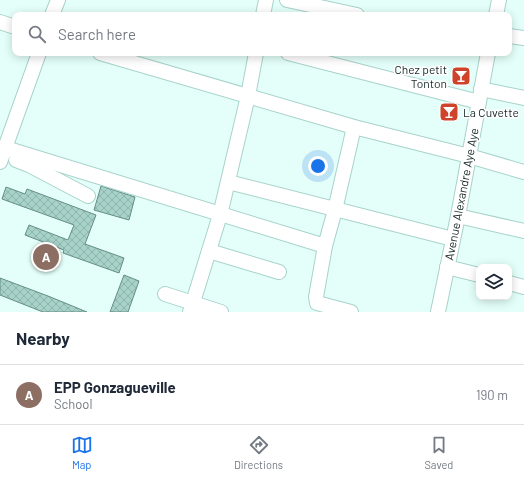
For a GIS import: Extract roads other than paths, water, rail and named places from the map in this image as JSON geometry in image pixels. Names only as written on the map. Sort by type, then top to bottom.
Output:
[{"type":"street","points":[[53,12],[58,0]]},
{"type":"street","points":[[264,12],[266,0]]},
{"type":"street","points":[[287,0],[336,5],[351,12]]},
{"type":"street","points":[[497,12],[499,0]]},
{"type":"street","points":[[0,22],[12,26]]},
{"type":"street","points":[[512,36],[524,38]]},
{"type":"street","points":[[2,155],[6,129],[38,56]]},
{"type":"street","points":[[110,56],[354,127],[469,156],[524,172]]},
{"type":"street","points":[[191,308],[220,215],[248,96],[255,56]]},
{"type":"street","points":[[302,56],[480,95],[524,98]]},
{"type":"street","name":"Avenue Alexandre Aye Aye","points":[[438,312],[458,216],[487,56]]},
{"type":"street","points":[[351,312],[317,303],[316,296],[325,246],[354,127]]},
{"type":"street","points":[[2,155],[28,165],[88,196]]},
{"type":"street","points":[[2,155],[220,215],[325,246]]},
{"type":"street","points":[[228,182],[453,240]]},
{"type":"street","points":[[458,216],[524,230]]},
{"type":"street","points":[[209,251],[279,272]]},
{"type":"street","points":[[447,267],[476,274]]},
{"type":"street","points":[[512,284],[524,287]]},
{"type":"street","points":[[165,294],[191,308],[221,312]]},
{"type":"place","name":"Chez petit Tonton","points":[[461,76]]},
{"type":"place","name":"La Cuvette","points":[[449,112]]},
{"type":"place","name":"EPP Gonzagueville","points":[[46,257]]}]
